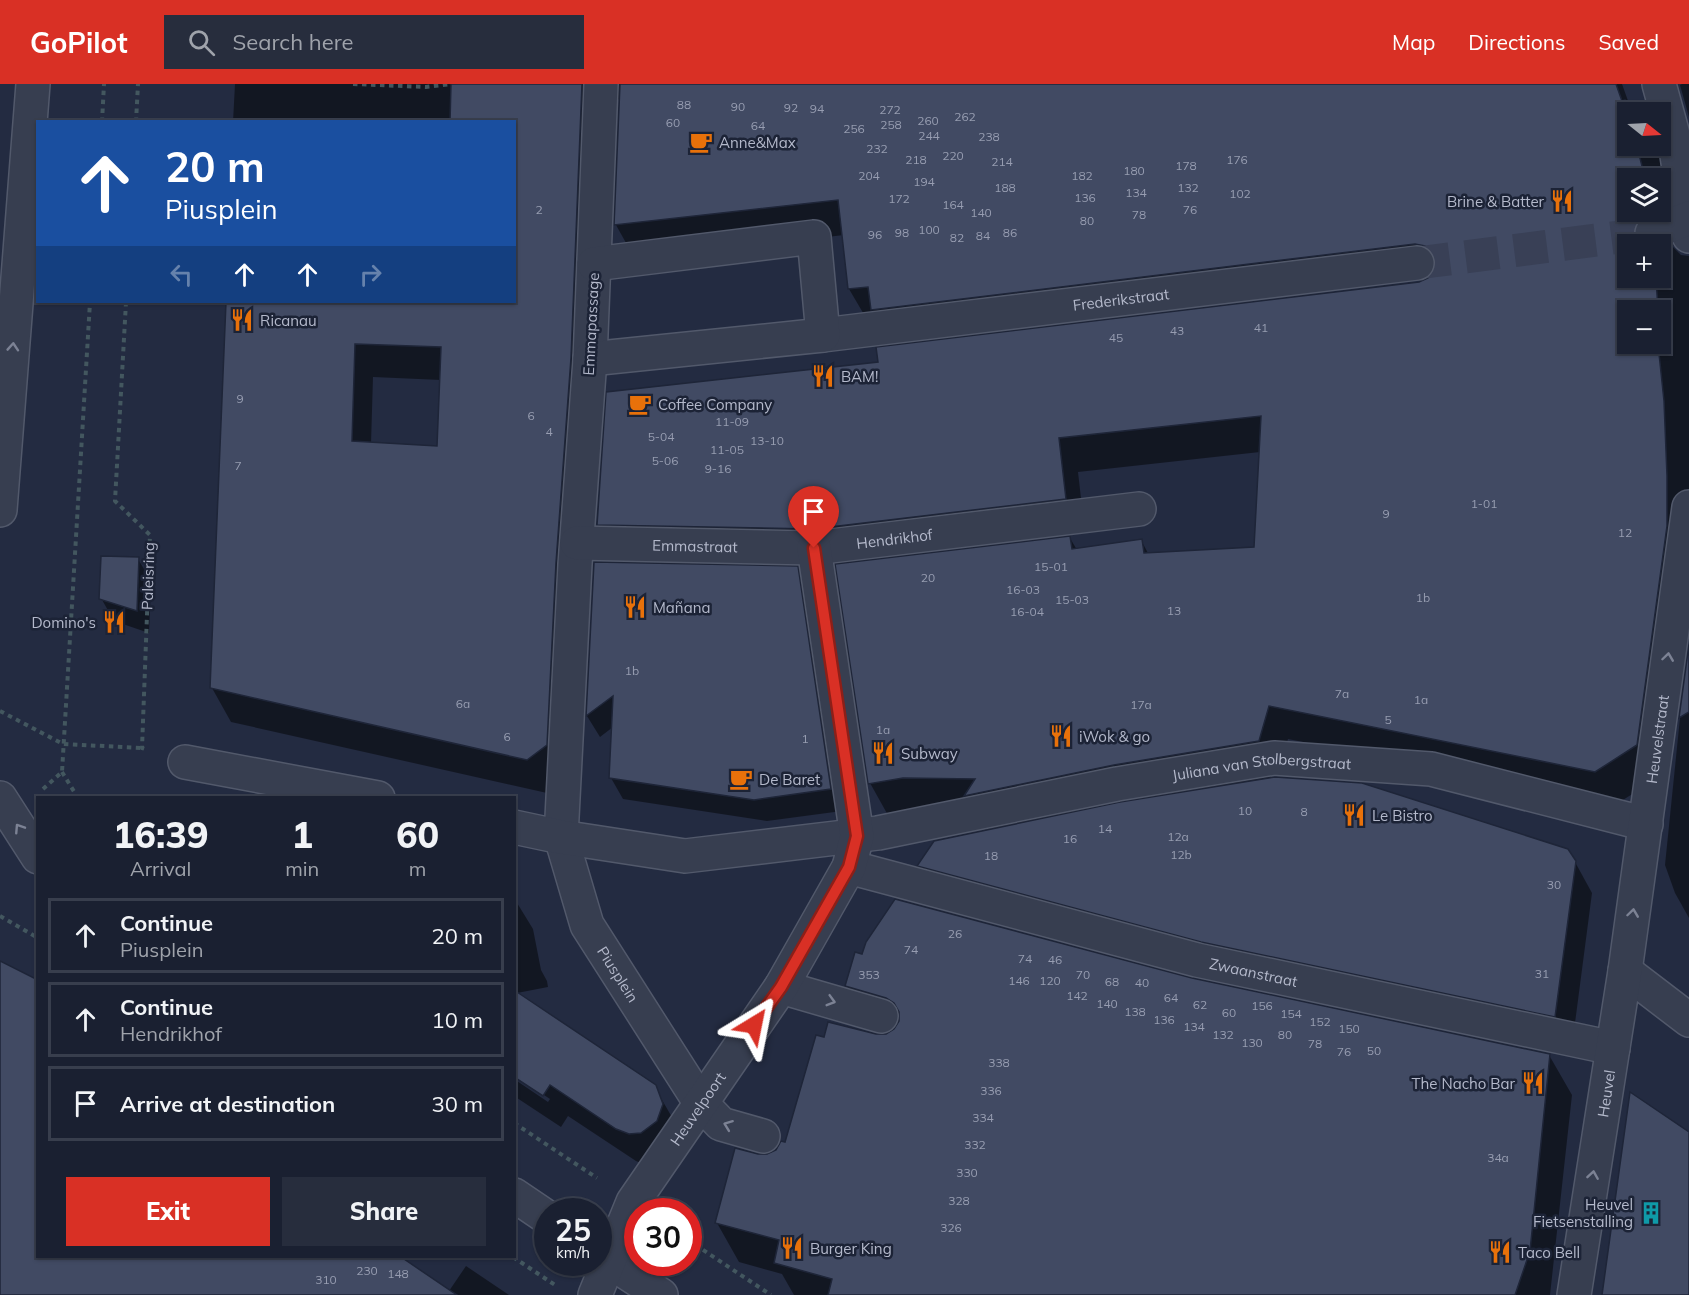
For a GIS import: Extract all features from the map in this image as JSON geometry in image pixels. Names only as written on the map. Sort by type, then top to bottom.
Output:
[{"type":"street","points":[[0,510],[11,235],[33,84]]},
{"type":"street","name":"Emmapassage","points":[[576,553],[590,359],[602,84]]},
{"type":"street","points":[[1652,233],[1688,224],[1675,142],[1659,84]]},
{"type":"street","points":[[594,264],[814,237],[823,335]]},
{"type":"street","name":"Frederikstraat","points":[[590,359],[823,335],[1417,263]]},
{"type":"street","name":"Heuvelstraat","points":[[1625,971],[1689,507]]},
{"type":"street","name":"Hendrikhof","points":[[814,548],[1139,509]]},
{"type":"street","points":[[814,548],[849,783],[866,835],[849,867]]},
{"type":"street","name":"Emmastraat","points":[[576,553],[814,548]]},
{"type":"street","points":[[561,837],[576,553]]},
{"type":"street","name":"Juliana van Stolbergstraat","points":[[866,835],[1117,784],[1274,758],[1431,769],[1646,824]]},
{"type":"street","points":[[185,762],[367,796]]},
{"type":"street","points":[[0,798],[36,854]]},
{"type":"street","points":[[516,827],[561,837],[685,856],[866,835]]},
{"type":"street","name":"Piusplein","points":[[561,837],[587,925],[700,1102],[721,1124],[763,1136]]},
{"type":"street","name":"Zwaanstraat","points":[[849,867],[1197,960],[1613,1048]]},
{"type":"street","name":"Heuvelpoort","points":[[636,1198],[781,987],[849,867]]},
{"type":"street","points":[[1625,971],[1689,1020]]},
{"type":"street","name":"Heuvel","points":[[1574,1295],[1625,971]]},
{"type":"street","points":[[781,987],[881,1016]]},
{"type":"street","points":[[516,1196],[534,1209]]},
{"type":"street","name":"Heuvelpoort","points":[[612,1240],[624,1218]]},
{"type":"street","points":[[612,1263],[661,1295]]},
{"type":"street","name":"Heuvelpoort","points":[[579,1293],[590,1276]]},
{"type":"path","points":[[102,120],[104,84]]},
{"type":"path","points":[[136,120],[138,84]]},
{"type":"path","points":[[353,84],[426,87],[451,84]]},
{"type":"path","points":[[77,796],[62,772],[90,303]]},
{"type":"path","name":"Paleisring","points":[[126,303],[116,501],[150,535],[142,748]]},
{"type":"path","points":[[0,711],[63,744],[142,748],[185,762]]},
{"type":"path","points":[[0,916],[36,938]]},
{"type":"path","points":[[516,1124],[627,1198]]},
{"type":"path","points":[[702,1249],[771,1295]]},
{"type":"path","points":[[515,1258],[579,1293]]},
{"type":"building","points":[[451,84],[582,84],[571,358],[556,563],[547,745],[527,760],[210,688],[226,303],[516,303],[516,120],[450,120]],"holes":[[[355,344],[441,347],[437,446],[352,441]]]},
{"type":"building","points":[[620,84],[1616,84],[1622,101],[1626,102],[1617,102],[1617,156],[1640,156],[1642,168],[1617,168],[1617,222],[1638,222],[1634,234],[1617,234],[1617,288],[1657,288],[1657,300],[1617,300],[1617,354],[1659,354],[1664,401],[1667,476],[1667,526],[1637,745],[1595,772],[1269,706],[1259,741],[1114,765],[964,796],[975,779],[903,778],[868,784],[835,564],[1070,536],[1072,549],[1142,539],[1144,553],[1254,547],[1261,416],[1059,438],[1066,499],[813,529],[597,525],[606,392],[878,362],[876,347],[1419,282],[1428,278],[1434,271],[1435,260],[1432,251],[1425,246],[1415,244],[871,310],[868,287],[848,289],[838,200],[614,225]]},
{"type":"building","points":[[101,556],[139,557],[137,611],[99,599]]},
{"type":"building","points":[[594,562],[798,566],[831,789],[754,800],[609,778],[613,696],[586,716]]},
{"type":"building","points":[[1689,644],[1689,712],[1679,718]]},
{"type":"building","points":[[1275,777],[1362,783],[1568,849],[1576,861],[1555,1017],[1201,942],[917,866],[934,841],[1120,802]]},
{"type":"building","points":[[895,899],[1192,978],[1550,1054],[1530,1251],[1515,1295],[828,1295],[832,1279],[774,1263],[779,1240],[715,1223],[735,1148],[767,1154],[776,1150],[781,1141],[785,1142],[816,1035],[824,1037],[828,1022],[876,1034],[886,1034],[894,1029],[899,1021],[899,1012],[894,1003],[886,998],[845,986],[855,952],[862,954],[866,942]]},
{"type":"building","points":[[0,961],[36,979],[36,1258],[402,1258],[457,1295],[0,1295]]},
{"type":"building","points":[[516,991],[656,1085],[663,1104],[657,1121],[641,1133],[629,1134],[616,1129],[550,1085],[543,1096],[516,1078]]},
{"type":"building","name":"Heuvel Fietsenstalling","points":[[1630,1092],[1689,1132],[1689,1295],[1602,1295]]},
{"type":"tunnel","points":[[1417,263],[1652,233]]},
{"type":"place","name":"Anne&Max","points":[[701,142]]},
{"type":"place","name":"Brine & Batter","points":[[1562,201]]},
{"type":"place","name":"Ricanau","points":[[242,320]]},
{"type":"place","name":"BAM!","points":[[823,376]]},
{"type":"place","name":"Coffee Company","points":[[640,404]]},
{"type":"place","name":"Mañana","points":[[635,607]]},
{"type":"place","name":"Domino's","points":[[114,622]]},
{"type":"place","name":"iWok & go","points":[[1061,736]]},
{"type":"place","name":"Subway","points":[[883,753]]},
{"type":"place","name":"De Baret","points":[[741,779]]},
{"type":"place","name":"Le Bistro","points":[[1354,815]]},
{"type":"place","name":"The Nacho Bar","points":[[1533,1083]]},
{"type":"place","name":"Heuvel Fietsenstalling","points":[[1651,1213]]},
{"type":"place","name":"Burger King","points":[[792,1248]]},
{"type":"place","name":"Taco Bell","points":[[1500,1252]]},
{"type":"route","points":[[754,1025],[781,987],[849,867],[857,836],[814,548]]}]
